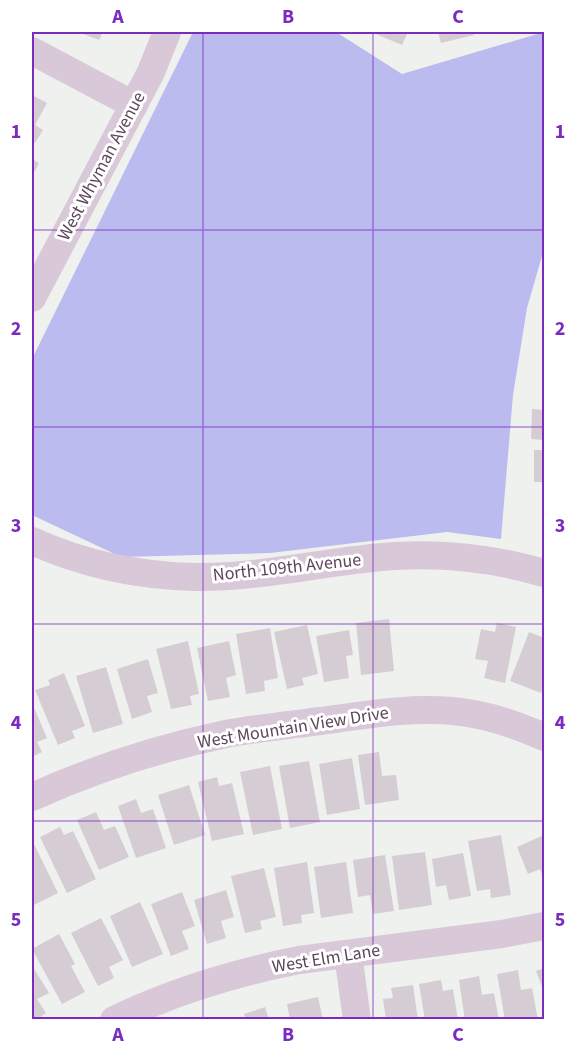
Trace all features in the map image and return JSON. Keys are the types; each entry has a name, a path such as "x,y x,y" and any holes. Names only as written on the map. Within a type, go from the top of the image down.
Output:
{"street":[{"name":"West Whyman Avenue","path":"32,298 151,72 167,32"},
{"path":"32,51 134,105"},
{"name":"North 109th Avenue","path":"32,541 67,555 103,565 155,574 185,576 237,575 416,555 477,559 544,573"},
{"name":"West Mountain View Drive","path":"32,797 88,774 197,741 268,728 385,712 433,710 480,715 535,732"},
{"name":"West Elm Lane","path":"114,1020 172,994 224,977 299,960 502,934 544,926"},
{"path":"348,954 357,1020"}],"shaded area":[{"path":"193,32 336,32 402,74 544,32 544,249 527,308 513,395 501,539 447,532 270,553 121,557 32,515 32,359"}],"building":[{"path":"78,32 103,32 99,40"},
{"path":"371,32 408,32 402,45"},
{"path":"438,32 473,32 474,35 441,43"},
{"path":"32,95 47,103 35,125 43,130 35,143 32,141"},
{"path":"32,159 39,163 32,176"},
{"path":"532,409 544,410 544,440 531,439"},
{"path":"534,450 544,450 544,482 534,482"},
{"path":"389,619 394,671 361,675 356,623"},
{"path":"497,623 516,627 505,683 484,678 488,661 475,659 481,629 495,632"},
{"path":"307,625 318,674 302,678 304,685 287,689 274,632"},
{"path":"270,628 278,678 264,681 265,691 246,694 236,634"},
{"path":"349,630 353,655 346,656 349,678 324,682 316,636"},
{"path":"529,632 544,638 544,683 541,693 510,681"},
{"path":"188,641 199,694 190,696 192,705 171,709 156,649"},
{"path":"229,641 236,675 226,678 230,697 208,701 197,648"},
{"path":"148,659 158,693 147,696 152,712 132,719 117,669"},
{"path":"106,667 123,724 93,733 76,676"},
{"path":"64,673 85,726 72,731 75,738 58,745 35,690 50,685 48,680"},
{"path":"32,703 47,738 37,742 42,752 32,757"},
{"path":"379,752 382,776 396,775 399,800 365,805 358,755"},
{"path":"352,758 360,809 327,815 319,764"},
{"path":"309,761 320,822 290,828 279,766"},
{"path":"270,766 282,829 253,835 240,772"},
{"path":"217,777 219,786 232,783 244,834 212,841 198,782"},
{"path":"189,785 205,835 174,845 158,795"},
{"path":"136,799 141,813 153,809 166,848 136,858 118,806"},
{"path":"96,812 104,830 115,826 129,857 99,870 77,820"},
{"path":"60,827 64,835 73,831 96,879 67,893 40,837"},
{"path":"501,835 511,895 491,898 490,889 477,891 468,841"},
{"path":"544,835 544,880 540,869 528,874 517,847"},
{"path":"32,840 58,893 32,906"},
{"path":"425,852 432,905 399,910 392,856"},
{"path":"463,853 471,896 449,900 446,885 436,887 432,859"},
{"path":"385,855 394,911 373,914 370,895 358,897 353,860"},
{"path":"307,862 314,913 301,915 302,923 283,926 274,868"},
{"path":"346,862 353,913 321,918 314,867"},
{"path":"264,868 276,917 260,921 262,929 245,933 231,876"},
{"path":"226,890 234,917 221,921 226,938 207,944 194,900"},
{"path":"182,892 195,926 182,931 189,949 171,956 151,904"},
{"path":"140,902 163,954 132,967 110,916"},
{"path":"101,918 123,960 109,967 114,978 98,986 71,933"},
{"path":"59,934 75,964 71,966 85,992 62,1004 32,949"},
{"path":"33,967 49,993 37,999 46,1013 36,1020 32,1020"},
{"path":"544,968 544,992 536,971"},
{"path":"518,970 521,990 532,988 538,1020 505,1020 497,974"},
{"path":"479,976 482,995 494,993 499,1020 465,1020 459,980"},
{"path":"441,980 443,991 453,989 458,1020 425,1020 419,984"},
{"path":"413,985 418,1020 386,1020 383,999 393,998 391,988"},
{"path":"318,997 323,1020 290,1020 287,1004"},
{"path":"265,1007 269,1020 246,1020 244,1014"}]}
